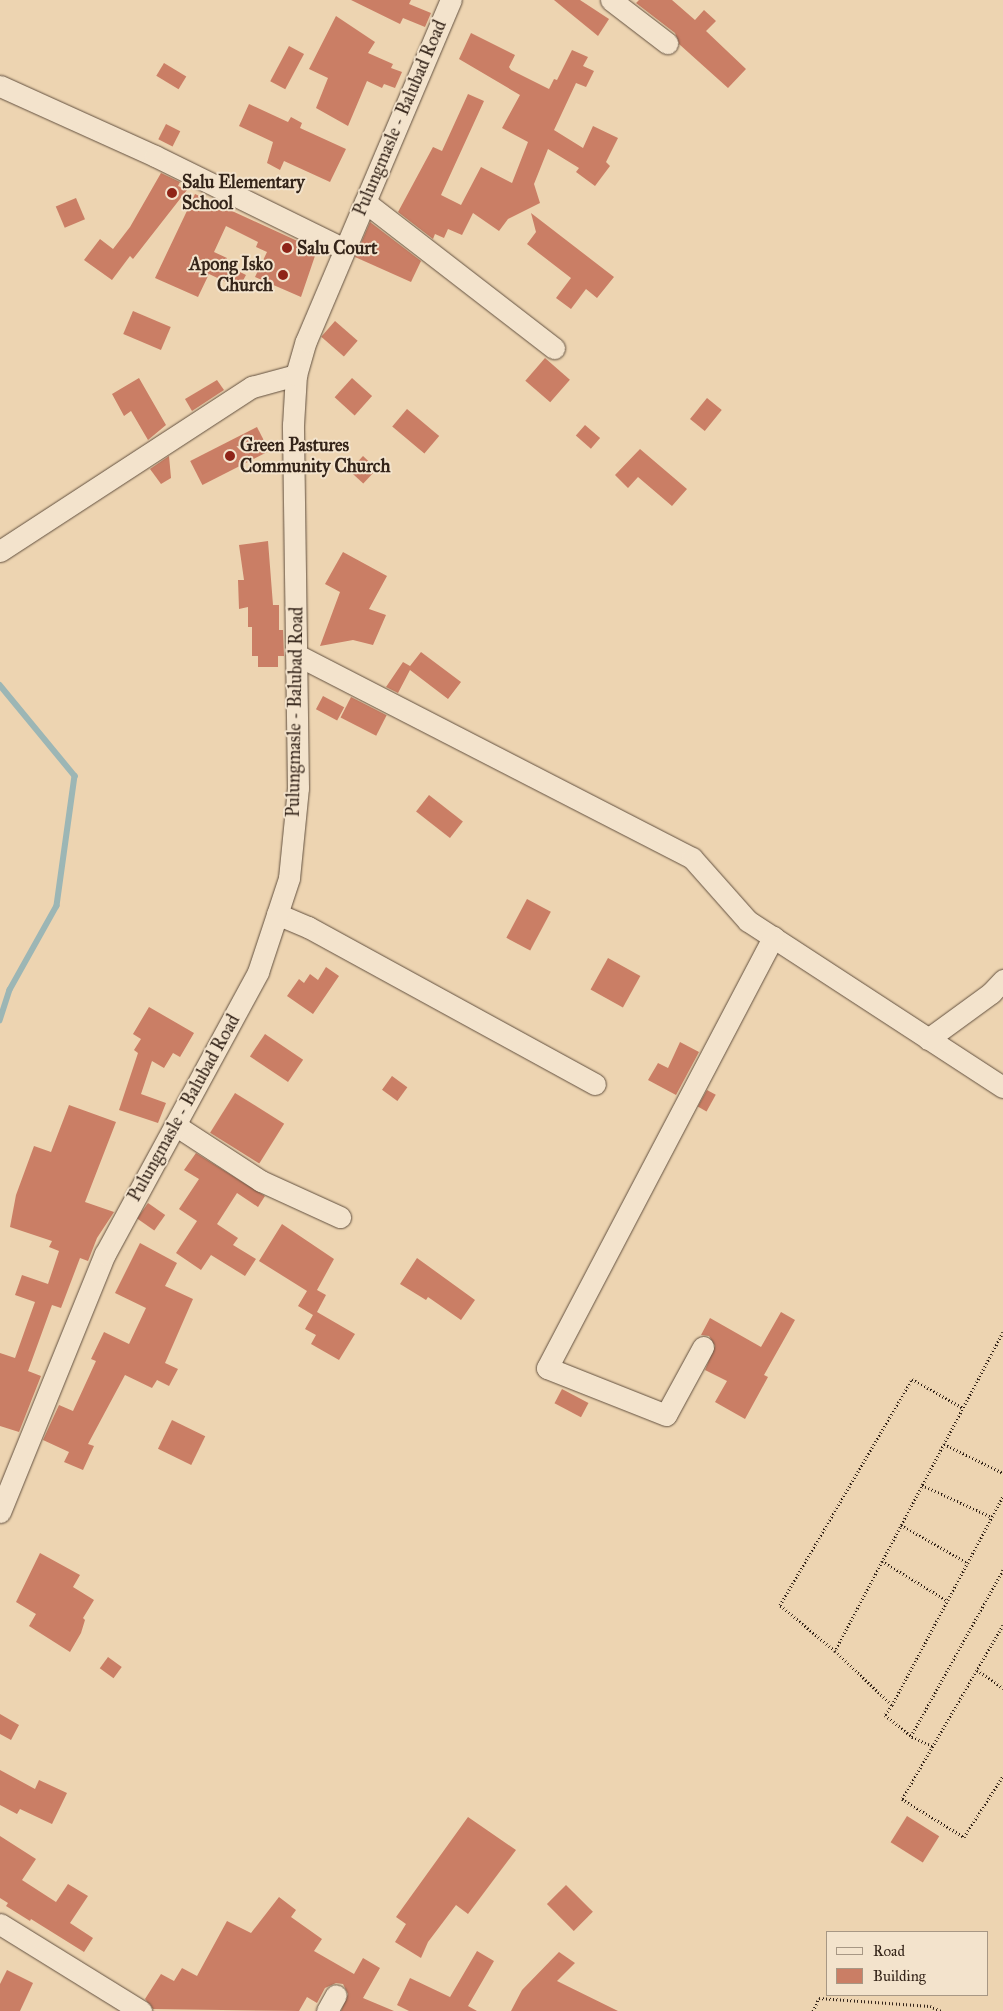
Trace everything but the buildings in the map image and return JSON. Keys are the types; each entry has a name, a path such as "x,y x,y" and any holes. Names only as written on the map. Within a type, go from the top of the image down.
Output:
{"street":[{"name":"Pulungmasle - Balubad Road","path":"0,1512 105,1254 258,972 289,878 298,788 293,425 296,375 306,341 344,249 451,0"},
{"path":"610,0 667,42"},
{"path":"0,86 154,156 344,249"},
{"path":"365,202 554,348"},
{"path":"0,551 252,387 296,375"},
{"path":"297,655 692,858 748,921 1003,1087"},
{"path":"277,914 308,927 594,1084"},
{"path":"703,1347 666,1415 547,1368 773,937"},
{"path":"928,1039 991,993 1003,980"},
{"path":"175,1125 260,1181 340,1217"},
{"path":"0,1924 141,2011"}],"path":[{"path":"835,1651 1003,1332"},
{"path":"892,1705 835,1651 780,1606 912,1379 963,1408"},
{"path":"944,1444 1003,1473"},
{"path":"922,1485 992,1517"},
{"path":"932,1746 911,1736 885,1715 1003,1496"},
{"path":"902,1524 968,1563"},
{"path":"882,1561 948,1601"},
{"path":"911,1736 1003,1570"},
{"path":"1003,1625 902,1799 964,1837 1003,1776"},
{"path":"977,1670 1003,1688"},
{"path":"814,2011 819,1998 930,2006 941,2011"}],"waterway":[{"path":"0,685 75,776 57,906 10,990 0,1020"}],"place":[{"name":"Salu Elementary School","path":"172,193"},
{"name":"Salu Court","path":"287,248"},
{"name":"Apong Isko Church","path":"283,275"},
{"name":"Green Pastures Community Church","path":"230,456"}]}
